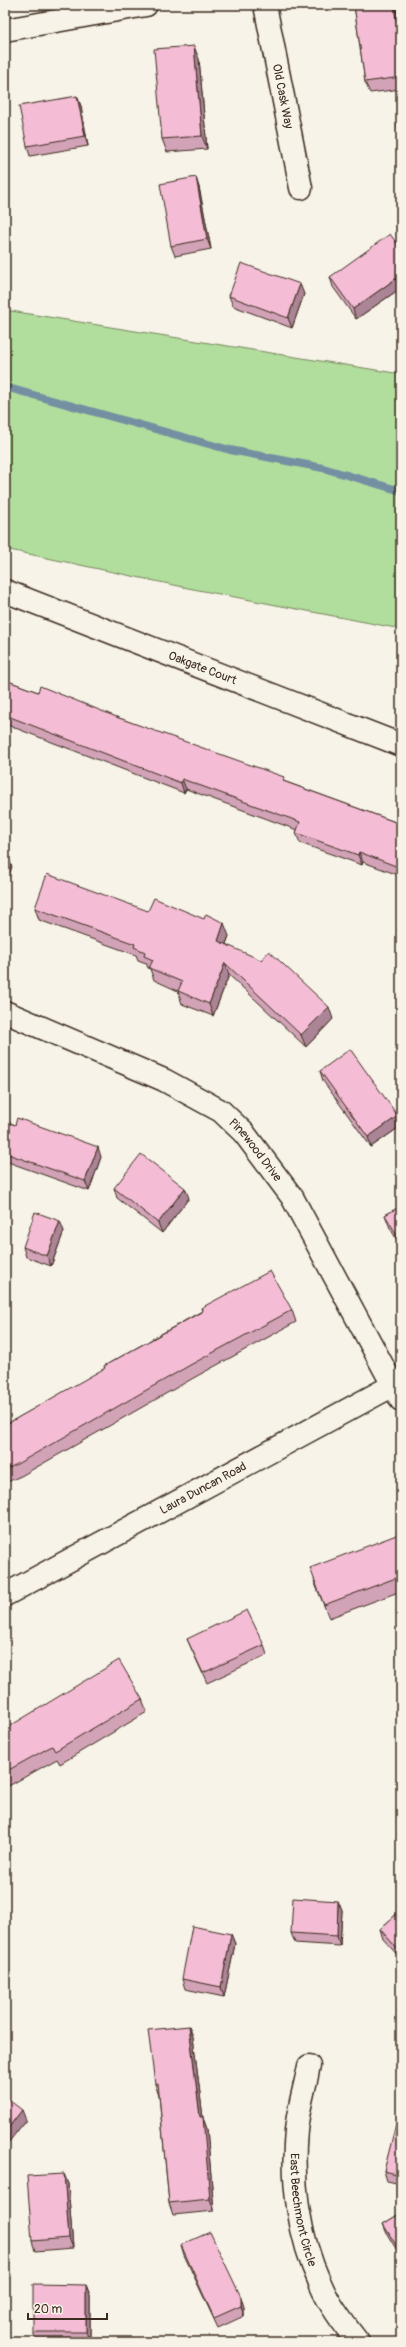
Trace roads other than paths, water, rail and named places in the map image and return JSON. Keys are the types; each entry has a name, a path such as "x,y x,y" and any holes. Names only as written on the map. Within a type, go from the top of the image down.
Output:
{"street":[{"path":"5,30 146,5"},
{"name":"Old Cask Way","path":"265,5 301,188"},
{"name":"Oakgate Court","path":"5,591 401,745"},
{"name":"Pinewood Drive","path":"5,1012 164,1080 221,1111 244,1133 292,1197 398,1389"},
{"name":"Laura Duncan Road","path":"5,1595 398,1389"},
{"name":"East Beechmont Circle","path":"309,2066 296,2131 294,2174 299,2218 320,2284 340,2319 358,2342"}],"waterway":[{"path":"5,387 230,450 323,468 401,491"}]}
